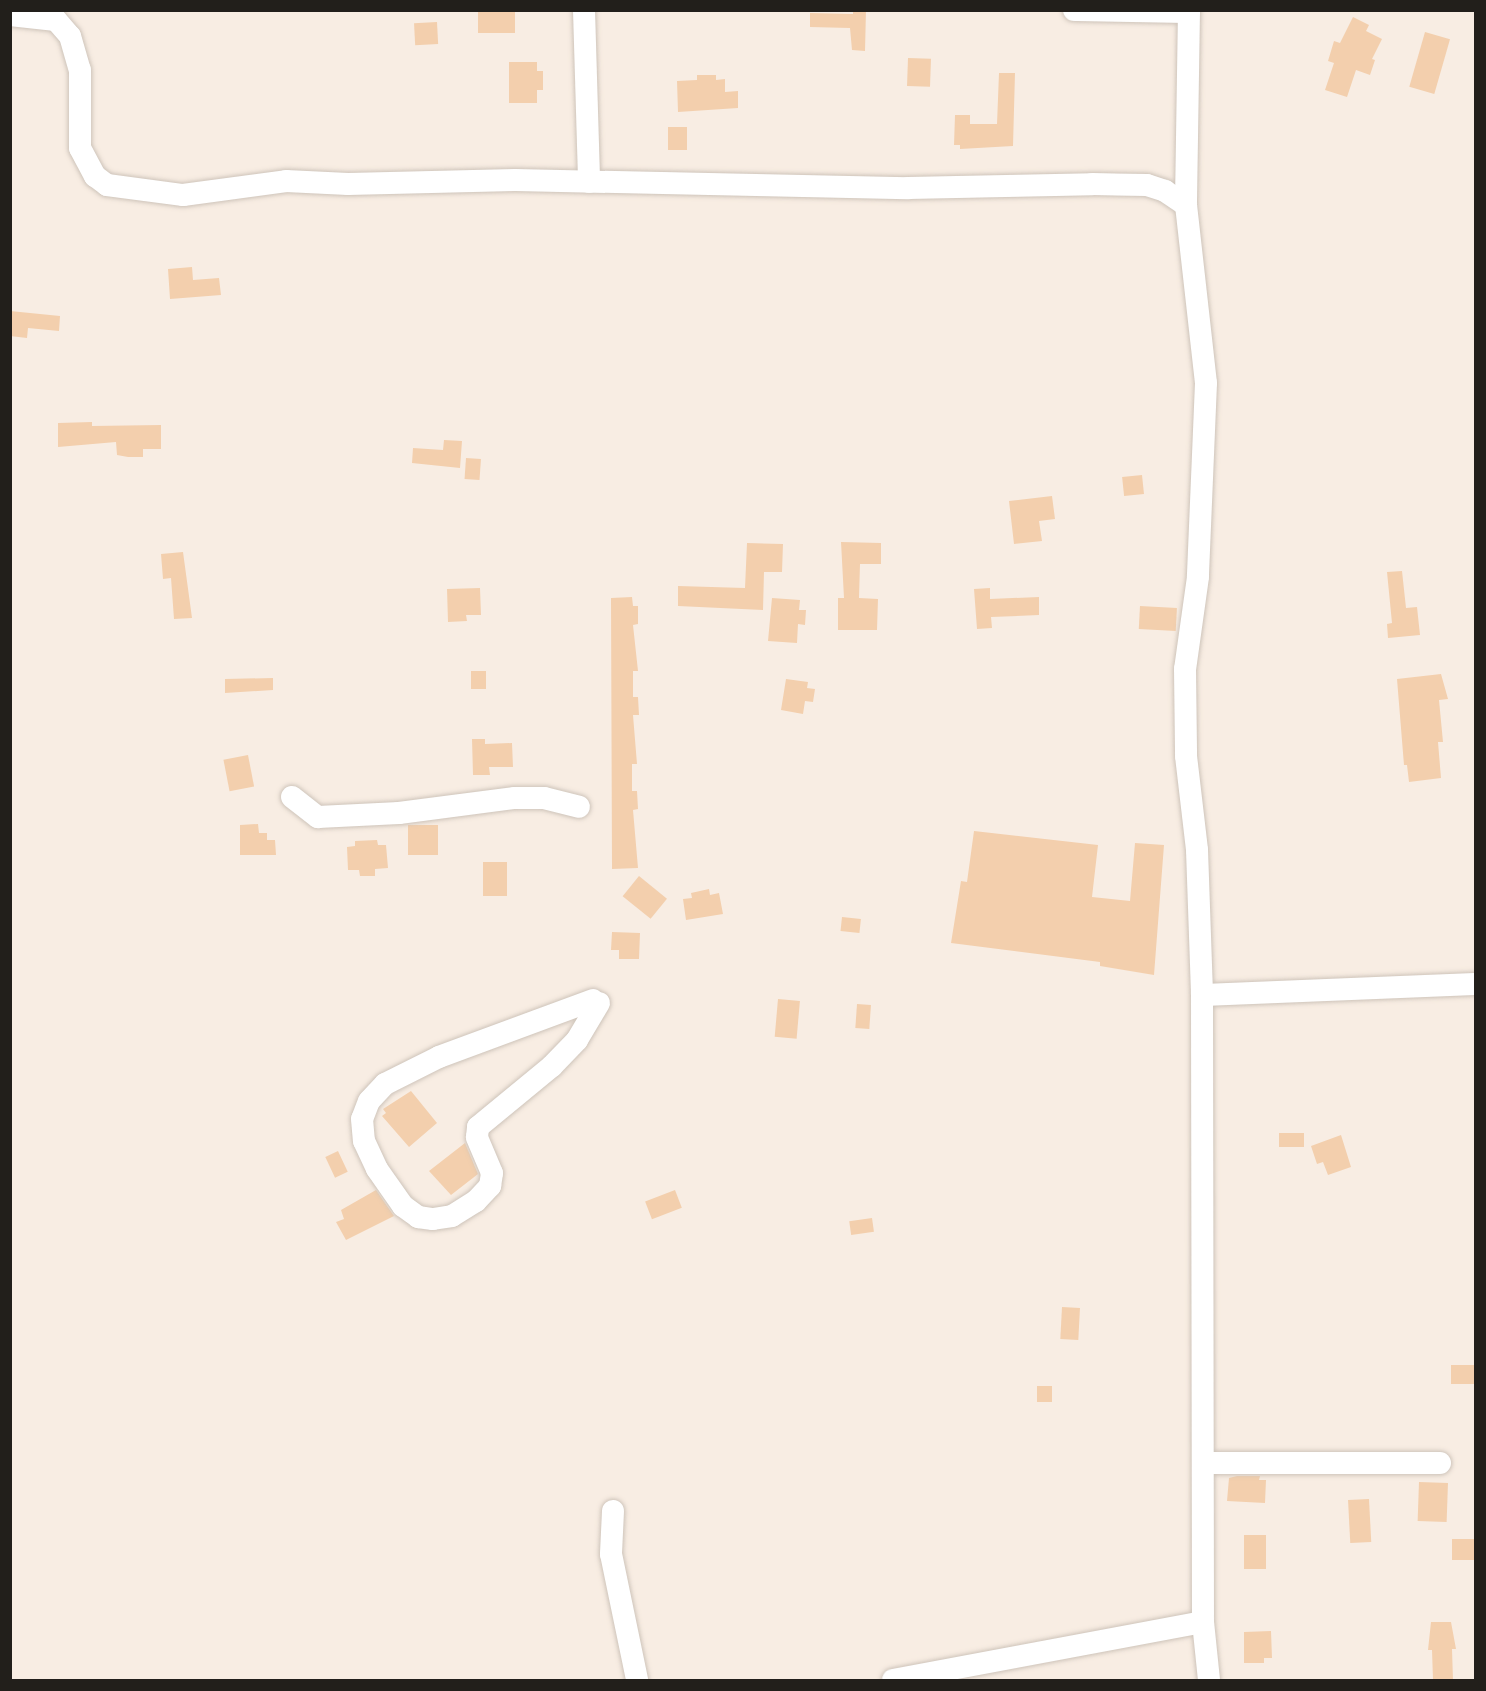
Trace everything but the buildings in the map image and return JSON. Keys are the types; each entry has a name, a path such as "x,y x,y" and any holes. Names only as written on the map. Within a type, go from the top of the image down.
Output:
{"street":[{"path":"584,10 589,182"},
{"path":"1074,10 1189,11 1185,205 1206,383 1198,576 1185,669 1186,756 1197,850 1202,995 1200,1220 1205,1463 1203,1622 1209,1680"},
{"path":"10,15 56,20 70,36 80,70 80,148 95,176 107,185 183,195 278,181 589,182 908,188 1147,185 1165,190 1185,205"},
{"path":"292,797 318,817 399,813 515,798 544,798 579,807"},
{"path":"1202,995 1476,984"},
{"path":"596,1002 577,1040 552,1066 478,1127 477,1137 492,1173 490,1186 476,1201 452,1216 433,1219 418,1217 403,1206 377,1169 364,1141 362,1119 369,1101 385,1084 439,1057 596,1002"},
{"path":"1205,1463 1440,1463"},
{"path":"613,1511 612,1564 637,1680"},
{"path":"893,1680 1203,1622"}]}
